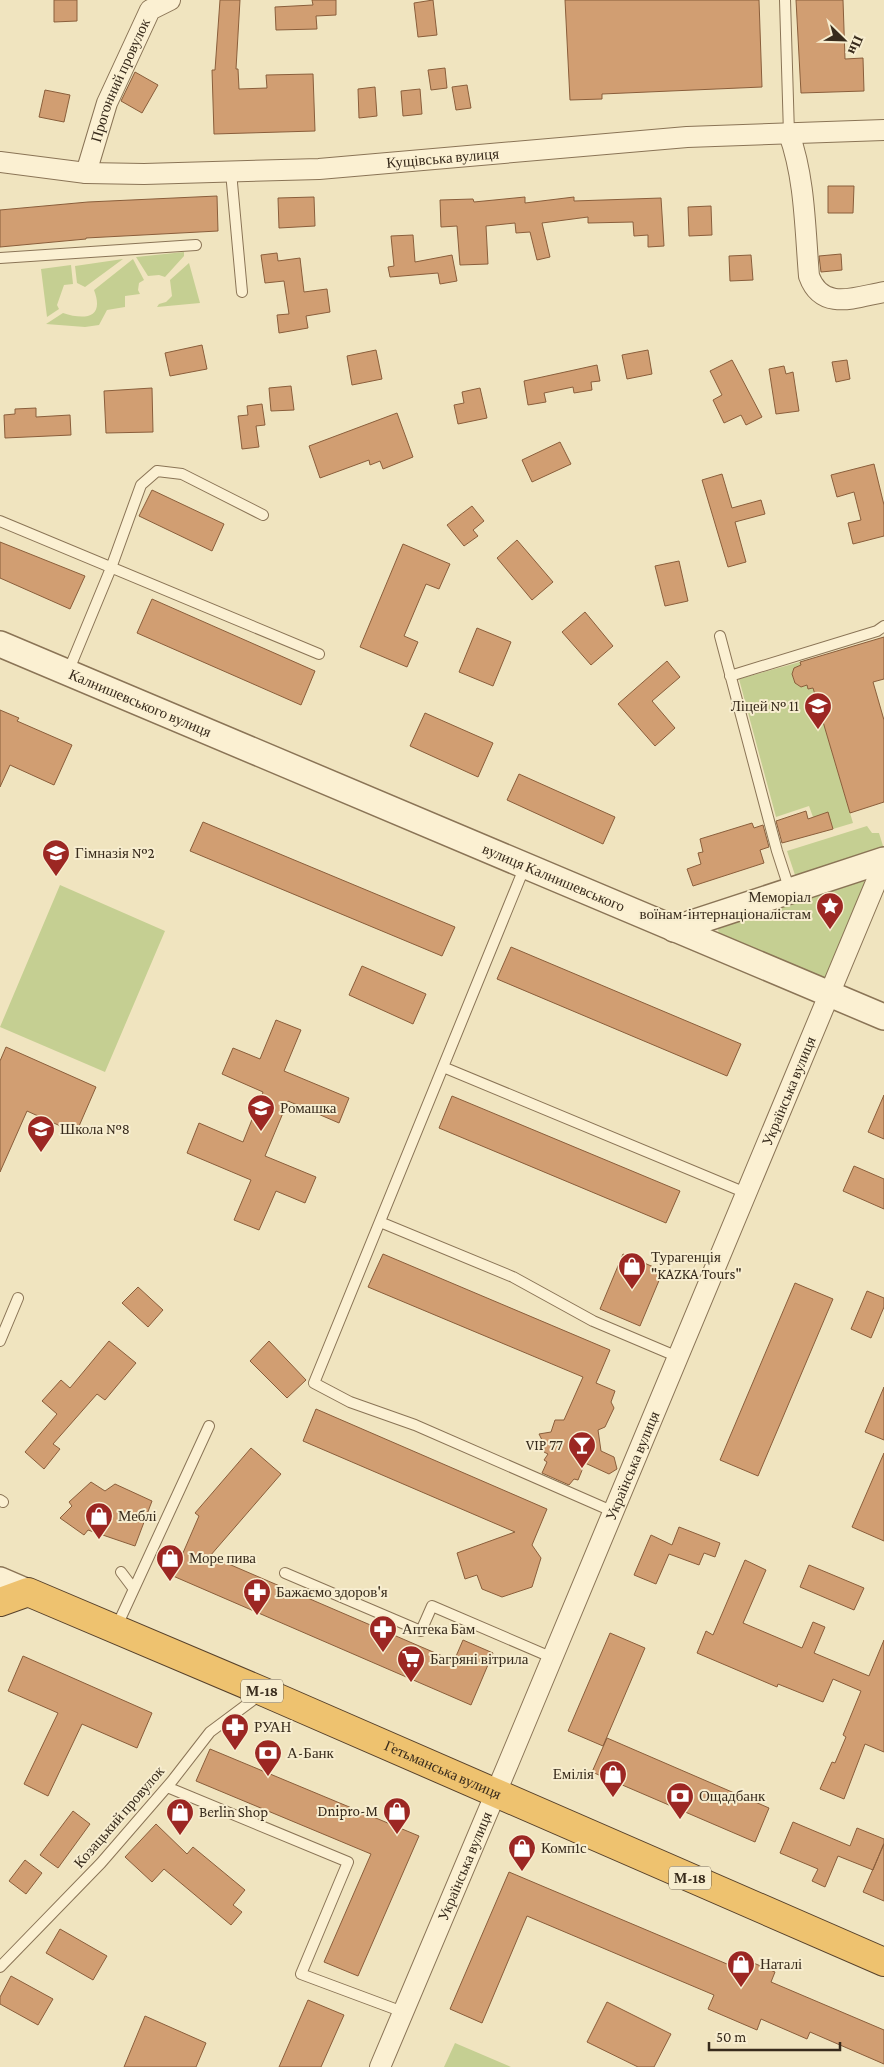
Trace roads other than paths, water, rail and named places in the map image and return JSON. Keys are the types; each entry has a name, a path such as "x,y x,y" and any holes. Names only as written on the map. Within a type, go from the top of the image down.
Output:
{"highway":[{"path":"0,1602 28,1592"},
{"name":"Гетьманська вулиця","path":"28,1592 264,1692 884,1962"}],"street":[{"name":"Прогонний провулок","path":"86,173 107,103 150,10 170,0"},
{"name":"Кущівська вулиця","path":"0,162 86,173 319,170 687,137 884,130"},
{"path":"788,134 794,148 800,179 809,276 812,284 827,297 838,301 884,292"},
{"name":"Калнишевського вулиця","path":"0,644 280,762"},
{"name":"вулиця Калнишевського","path":"280,762 884,1017"},
{"path":"674,929 884,861"},
{"name":"Українська вулиця","path":"380,2067 553,1658 884,861"},
{"name":"Гетьманська вулиця","path":"0,1580 28,1592"}],"lane":[{"path":"785,0 788,134"},
{"path":"231,172 242,292"},
{"path":"0,258 196,246"},
{"path":"68,672 111,568 141,485 157,471 182,474 263,515"},
{"path":"0,520 319,654"},
{"path":"730,676 877,631 884,626"},
{"path":"720,636 777,851 790,891"},
{"path":"525,866 314,1383 350,1402 415,1425 614,1512"},
{"path":"443,1067 746,1194"},
{"path":"380,1222 513,1277 593,1322 678,1357"},
{"path":"0,1341 18,1298"},
{"path":"116,1629 209,1426"},
{"path":"121,1572 134,1588"},
{"path":"285,1573 421,1631 432,1606 553,1658"},
{"name":"Козацький провулок","path":"0,1967 101,1863 167,1787 210,1732 264,1692"},
{"path":"167,1787 348,1862 301,1974 403,2012"}],"place":[{"name":"Ліцей № 11","path":"818,730"},
{"name":"Гімназія №2","path":"56,877"},
{"name":"Меморіал воїнам-інтернаціоналістам","path":"830,930"},
{"name":"Ромашка","path":"261,1132"},
{"name":"Школа №8","path":"41,1153"},
{"name":"Турагенція \"KAZKA Tours\"","path":"632,1290"},
{"name":"VIP 77","path":"582,1469"},
{"name":"Меблі","path":"99,1540"},
{"name":"Море пива","path":"170,1582"},
{"name":"Бажаємо здоров'я","path":"257,1616"},
{"name":"Аптека Бам","path":"383,1653"},
{"name":"Багряні вітрила","path":"411,1683"},
{"name":"РУАН","path":"235,1751"},
{"name":"А-Банк","path":"268,1777"},
{"name":"Емілія","path":"613,1798"},
{"name":"Ощадбанк","path":"680,1820"},
{"name":"Dnipro-M","path":"397,1835"},
{"name":"Berlin Shop","path":"180,1836"},
{"name":"Комп1с","path":"522,1872"},
{"name":"Наталі","path":"741,1988"}]}
